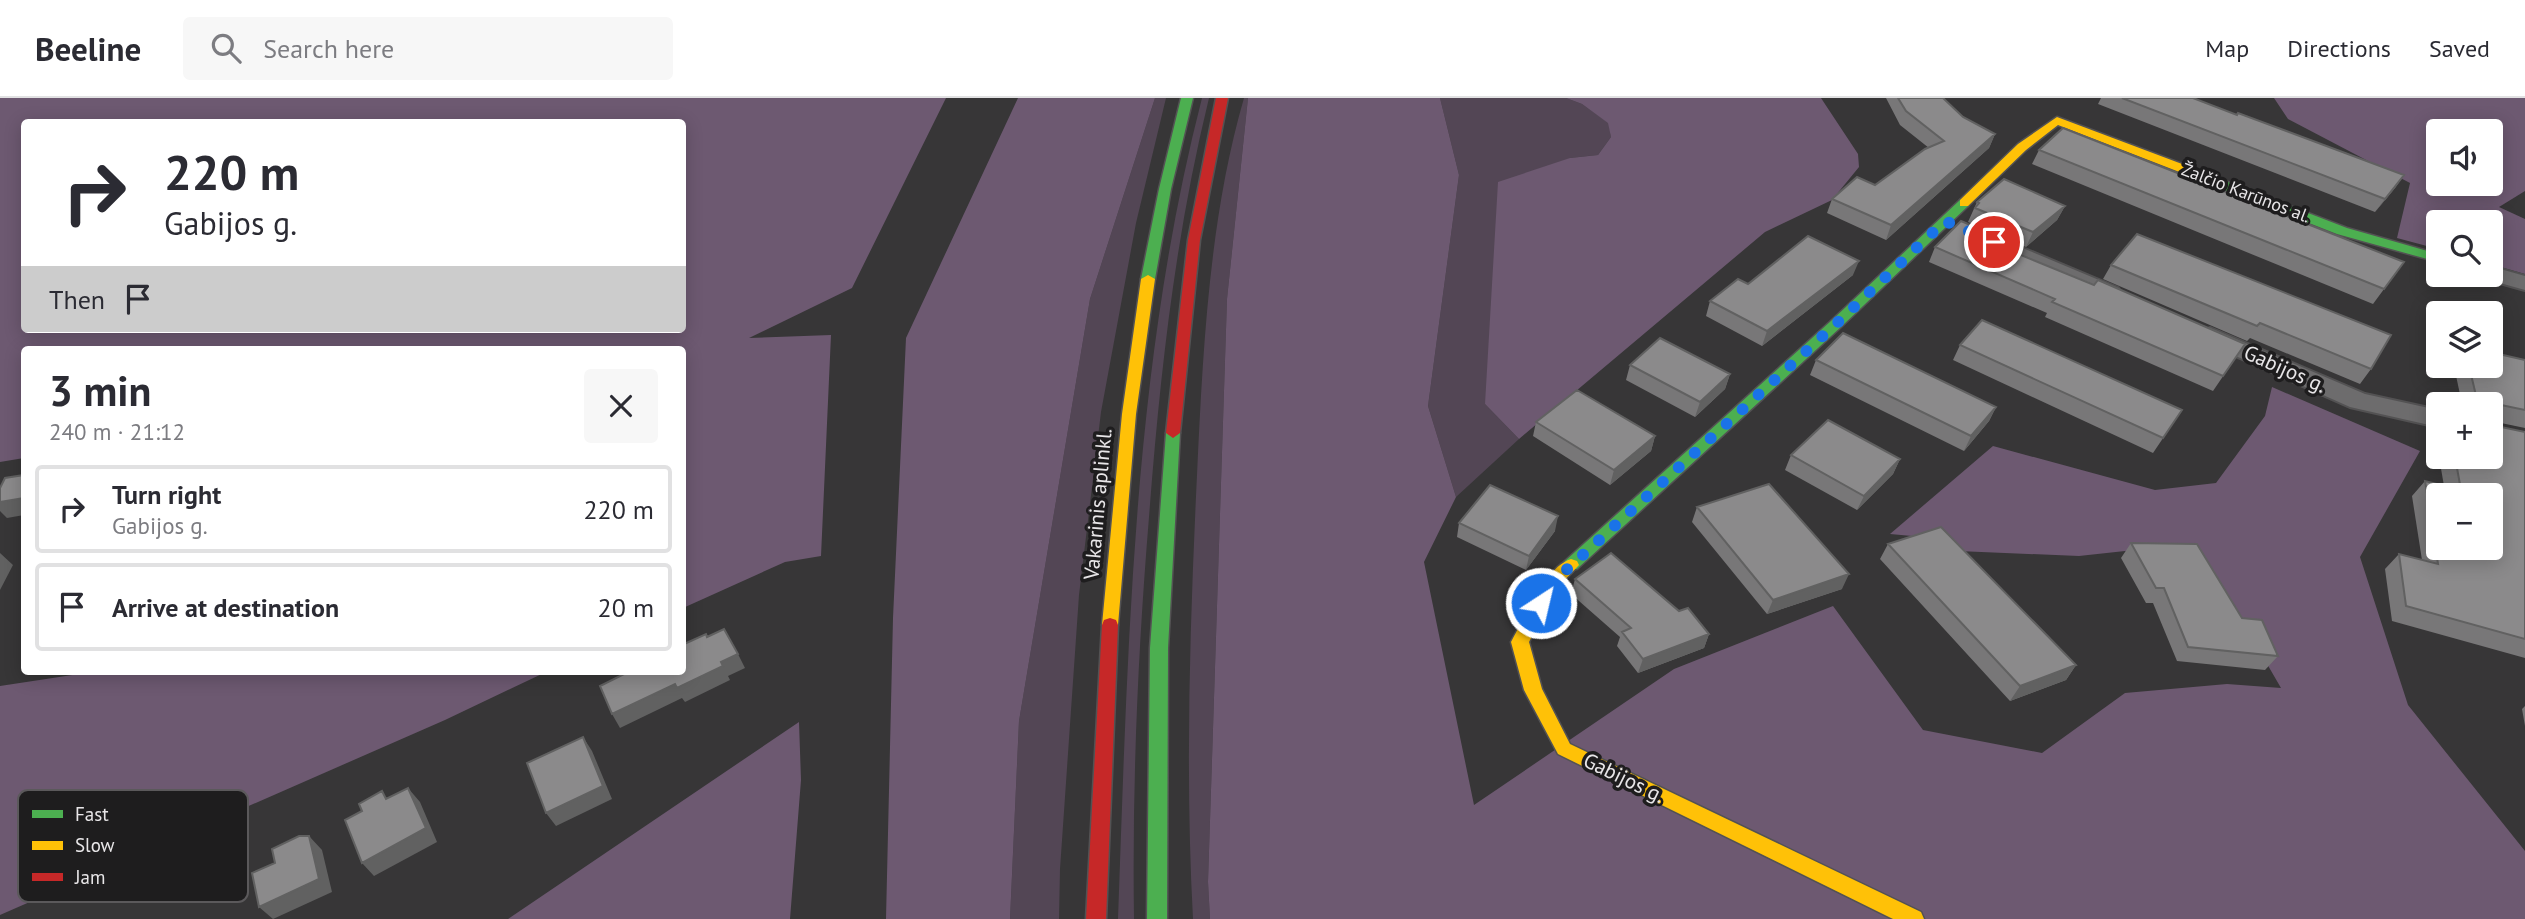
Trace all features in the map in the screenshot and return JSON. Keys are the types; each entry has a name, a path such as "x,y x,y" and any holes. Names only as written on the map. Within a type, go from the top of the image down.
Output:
{"main road":[{"name":"Vakarinis aplinkl.","path":"1096,919 1105,673 1126,429 1152,249 1187,98"},
{"path":"1157,919 1160,648 1174,415 1194,240 1222,98"},
{"name":"Gabijos g.","path":"1914,919 1564,749 1533,690 1520,642 1552,583 1837,323 2022,147 2057,120"},
{"name":"Žalčio Karūnos al.","path":"2057,120 2342,231 2426,255"}],"street":[{"path":"1945,221 2133,302"},
{"path":"2503,277 2525,283"},
{"name":"Gabijos g.","path":"2196,330 2359,401 2426,416"}],"shaded area":[{"path":"0,98 946,98 852,288 749,338 831,335 821,556 785,562 686,607 686,346 21,346 21,458 0,462"},
{"path":"1018,98 1155,98 1090,299 1019,721 1010,919 886,919 893,618 906,338"},
{"path":"1155,98 1166,98 1136,223 1101,412 1079,595 1059,919 1010,919 1019,721 1090,299"},
{"path":"1202,98 1209,98 1187,202 1170,306 1153,464 1137,718 1134,919 1118,919 1131,609 1148,403 1161,301 1179,199"},
{"path":"1244,98 1248,98 1227,299 1208,882 1210,919 1193,919 1189,697 1202,380 1215,238 1232,144"},
{"path":"1248,98 1440,98 1459,175 1428,406 1456,497 1424,562 1474,805 1674,669 1833,606 1923,730 2042,753 2125,693 2227,684 2281,688 2219,581 2171,546 2079,556 1958,551 1934,538 1890,534 1993,446 2155,490 2216,483 2265,416 2272,387 2420,451 2360,557 2408,705 2525,851 2525,919 1210,919 1208,882 1227,299"},
{"path":"1440,98 1566,98 1582,104 1609,123 1611,137 1598,155 1570,158 1485,404 1519,439 1456,497 1428,406 1459,175"},
{"path":"1566,98 1821,98 1858,154 1859,167 1832,200 1765,232 1519,439 1485,404 1498,182 1570,158 1598,155 1611,137 1608,123 1582,104"},
{"path":"2274,98 2525,98 2525,191 2499,207 2525,219 2525,274 2503,268 2503,210 2426,210 2426,246 2397,238 2410,183 2288,119"},
{"path":"72,675 540,675 445,720 248,806 248,790 18,790 18,902 30,902 0,915 0,686"},
{"path":"799,722 801,780 790,919 508,919"}],"building":[{"path":"1898,98 1943,98 1963,117 1995,134 1891,225 1832,199 1857,177 1875,185 1925,149 1944,141 1906,111"},
{"path":"2122,98 2193,98 2404,175 2385,199"},
{"path":"2063,128 2404,262 2384,289 2039,150"},
{"path":"2004,179 2065,206 2033,232 1975,208 1979,203 1977,202"},
{"path":"1961,221 2018,245 2011,251 2094,285 2098,280 2245,344 2223,376 2052,302 2055,299 1935,247"},
{"path":"2137,234 2391,335 2371,369 2260,323 2257,326 2111,265"},
{"path":"1808,236 1859,261 1767,331 1710,301 1738,279 1748,284"},
{"path":"1982,320 2182,410 2163,438 1960,345"},
{"path":"1843,333 1996,407 1971,436 1816,360"},
{"path":"1660,338 1730,374 1700,402 1630,365"},
{"path":"2503,355 2525,360 2525,410 2503,405 2503,392 2475,392 2472,378 2503,378"},
{"path":"1577,390 1655,436 1614,470 1536,422"},
{"path":"1828,420 1900,459 1864,496 1791,455"},
{"path":"2503,427 2525,432 2525,639 2406,606 2399,554 2438,564 2437,560 2503,560 2503,483 2460,483 2457,469 2503,469"},
{"path":"21,475 21,498 0,502 0,488 5,478"},
{"path":"1769,484 1849,574 1773,600 1697,507"},
{"path":"1490,485 1558,516 1529,556 1459,523"},
{"path":"1941,527 2076,665 2020,686 1888,544"},
{"path":"2131,543 2197,544 2242,618 2262,620 2278,656 2188,647 2164,588 2156,588"},
{"path":"1611,553 1679,611 1688,608 1709,634 1643,659 1622,632 1631,628 1575,579"},
{"path":"724,629 738,654 721,662 723,666 677,688 675,684 612,714 600,686 622,675 686,675 686,643 706,634 707,637"},
{"path":"583,737 603,786 546,813 527,763"},
{"path":"408,788 426,828 362,863 345,820 362,811 359,804 382,791 386,799"},
{"path":"299,836 309,836 319,879 259,907 252,873 275,863 272,849"}],"traffic: fast":[{"path":"1148,279 1165,189 1187,98"},
{"path":"2186,170 2342,231 2426,255"},
{"path":"1571,565 1837,323 1964,203"},
{"path":"1157,919 1159,648 1173,433"}],"traffic: slow":[{"path":"1964,203 2022,147 2057,120 2186,170"},
{"path":"1110,625 1129,414 1148,279"},
{"path":"1571,565 1552,583 1520,642 1533,690 1564,749 1914,919"}],"traffic: jam":[{"path":"1173,433 1194,240 1222,98"},
{"path":"1096,919 1110,625"}],"route":[{"path":"1541,603 1552,583 1945,221 1994,242"}]}
